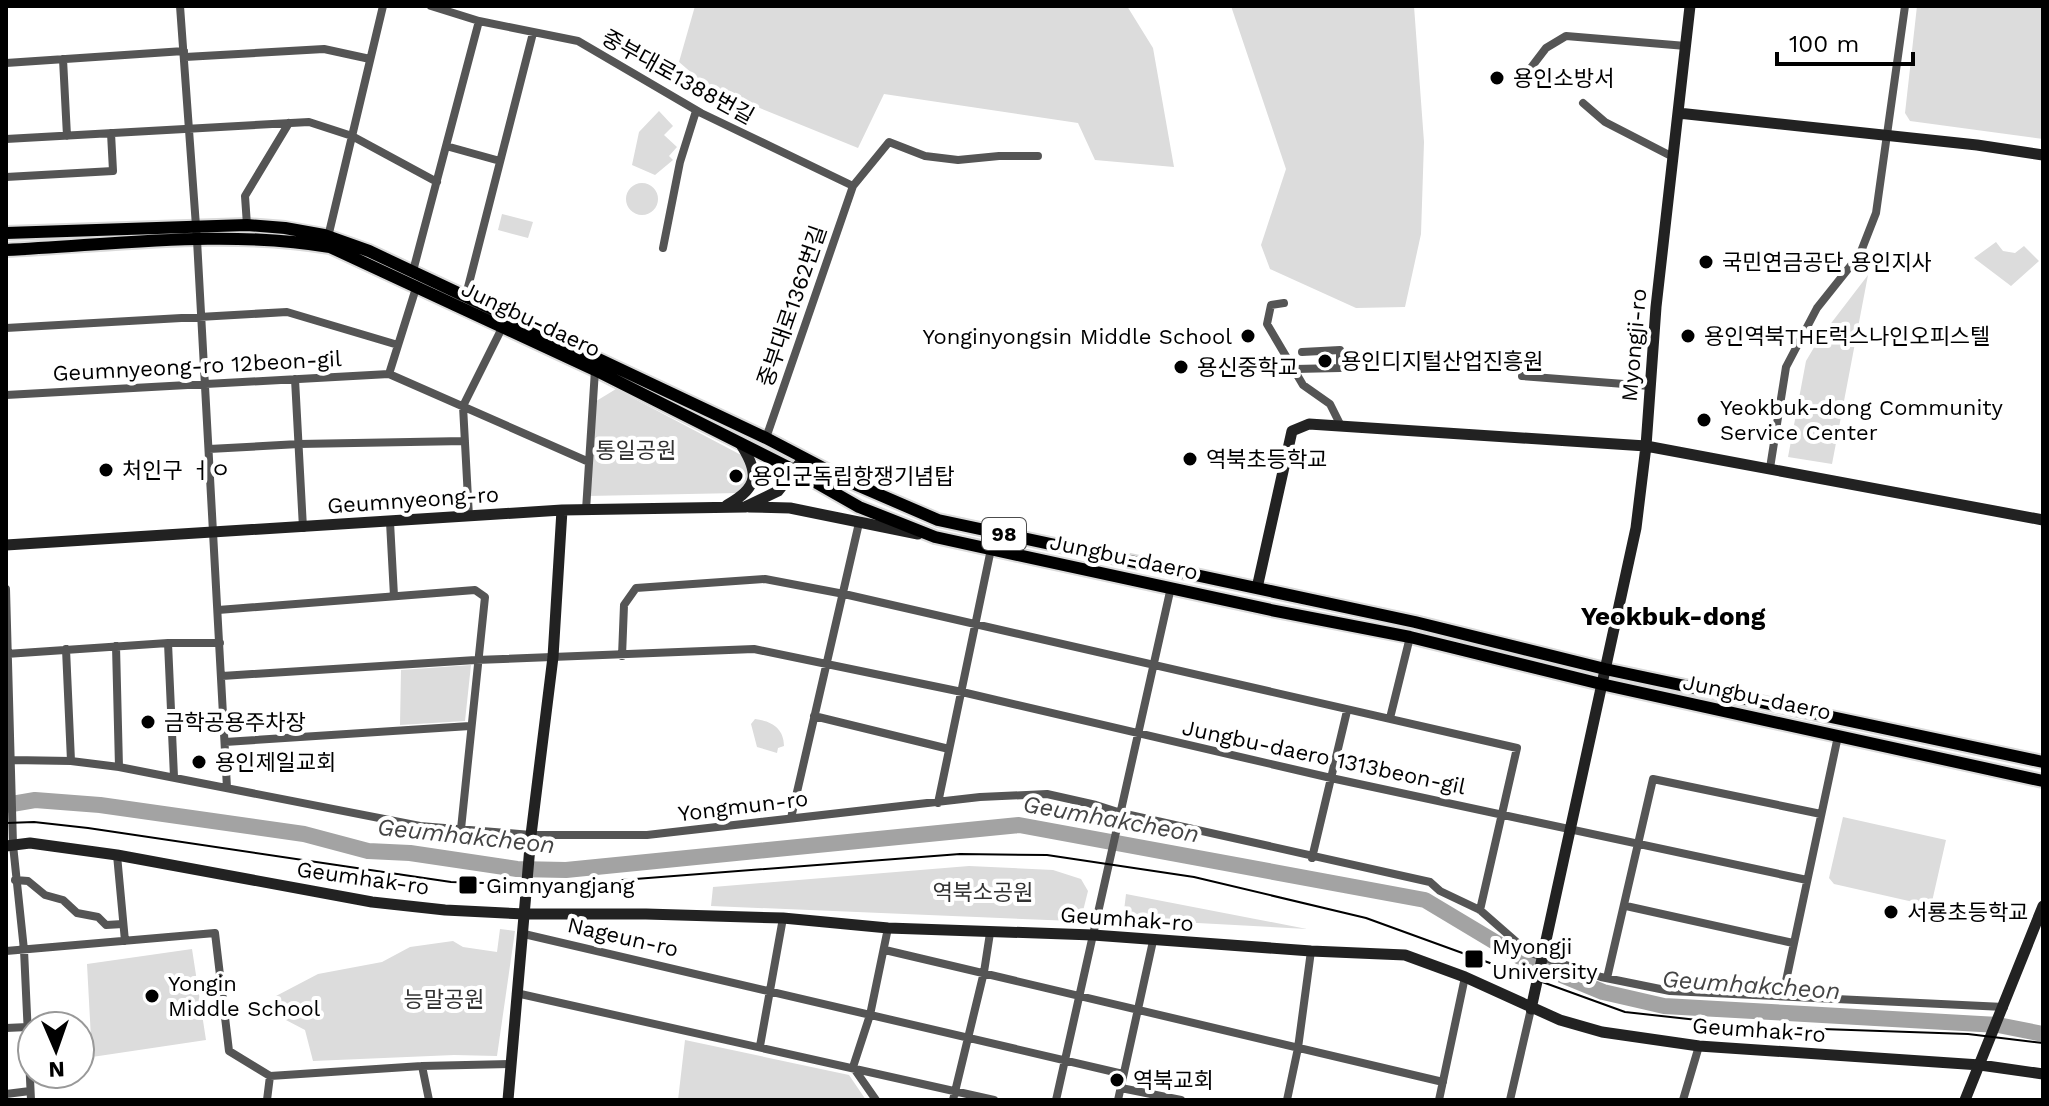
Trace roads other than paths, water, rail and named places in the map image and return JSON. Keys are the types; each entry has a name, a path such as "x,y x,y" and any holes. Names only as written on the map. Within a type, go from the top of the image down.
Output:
{"main road":[{"name":"Myongji-ro","path":"1532,1003 1629,566 1646,446 1690,6"},
{"path":"1678,113 2043,155"},
{"name":"Jungbu-daero","path":"6,233 247,225 285,228 328,237 466,295 766,438 850,482 938,520 1415,622 1605,669 2043,762"},
{"name":"Jungbu-daero","path":"6,250 197,240 296,241 330,247 595,370 796,471 859,507 935,537 1410,637 1601,684 2042,782"},
{"path":"1257,588 1292,431 1309,424 1646,446 2043,520"},
{"path":"723,507 745,495 754,480 752,462 740,442"},
{"name":"Geumnyeong-ro","path":"6,545 562,510 745,507 778,491 804,458"},
{"path":"745,507 790,508 935,537"},
{"path":"508,1100 531,838 553,657 562,510"},
{"name":"Geumhak-ro","path":"11,843 117,855 372,902 525,914 783,918 888,928 1093,935 1405,955 1602,1032 1699,1046 1980,1065 2043,1074"},
{"path":"1965,1100 2043,906"}],"street":[{"path":"180,6 197,240 227,788"},
{"path":"328,237 383,6"},
{"name":"중부대로1388번길","path":"431,6 479,21 578,41 696,111 853,186"},
{"path":"1770,468 1786,367 1817,308 1860,254 1876,213 1905,6"},
{"path":"413,271 479,21"},
{"path":"466,295 533,33"},
{"path":"1520,82 1546,48 1566,36 1686,46"},
{"path":"6,63 324,49 370,59"},
{"path":"63,59 67,136"},
{"path":"1583,103 1605,122 1673,157"},
{"path":"663,248 680,162 696,111"},
{"path":"6,139 309,122 352,136 437,182"},
{"path":"247,225 245,196 289,123"},
{"path":"6,177 113,171 111,133"},
{"path":"853,186 889,142 925,156 958,160 1038,156"},
{"path":"446,146 500,161"},
{"name":"중부대로1362번길","path":"766,438 853,186"},
{"path":"389,374 416,288"},
{"path":"1284,303 1271,305 1267,324 1303,385 1330,404 1341,426"},
{"path":"6,328 287,312 398,345"},
{"path":"469,517 463,406 502,328"},
{"path":"1295,369 1340,368 1345,350 1302,352"},
{"path":"586,510 595,370"},
{"name":"Geumnyeong-ro 12beon-gil","path":"6,395 389,374 589,462"},
{"path":"1522,376 1650,386"},
{"path":"295,379 303,528"},
{"path":"209,449 465,441"},
{"path":"390,522 394,596"},
{"path":"791,818 859,523"},
{"path":"938,803 991,549"},
{"path":"622,656 624,605 636,588 765,579 844,594 1517,748 1480,910"},
{"path":"1056,1100 1171,587"},
{"path":"6,589 11,843 24,950 27,1010"},
{"path":"218,610 475,590 485,597 476,660 461,829"},
{"path":"1390,718 1410,637"},
{"path":"8,653 168,643 220,643"},
{"path":"168,643 174,777"},
{"path":"116,646 119,767"},
{"path":"66,649 71,761"},
{"name":"Jungbu-daero 1313beon-gil","path":"222,676 476,660 754,649 962,692 1137,735 1807,880"},
{"path":"1312,858 1347,711"},
{"path":"814,716 949,749"},
{"path":"225,742 470,726"},
{"path":"1783,995 1838,736"},
{"name":"Yongmun-ro","path":"9,761 71,761 119,767 420,826 531,838 647,835 1047,794 1312,858 1430,882 1440,891 1480,910 1528,952 1607,978 1670,991 1783,995 2003,1010"},
{"path":"1607,978 1653,779 1821,814"},
{"path":"117,855 125,941"},
{"path":"15,880 28,881 45,895 63,900 77,913 92,914 106,925 123,924"},
{"path":"1626,906 1793,943"},
{"path":"760,1046 783,918"},
{"path":"853,1067 870,1015 888,928"},
{"path":"6,951 215,933 229,1051 270,1076 422,1066 511,1064"},
{"path":"954,1096 984,972 990,933"},
{"name":"Nageun-ro","path":"524,934 1123,1074"},
{"path":"1118,1100 1153,941"},
{"path":"885,950 1443,1082"},
{"path":"1287,1100 1298,1048 1311,951"},
{"path":"1439,1100 1465,977"},
{"path":"516,993 853,1067 954,1096 994,1100"},
{"path":"1510,1100 1532,1003"},
{"path":"1683,1100 1699,1046"},
{"path":"422,1066 429,1100"},
{"path":"853,1067 876,1100"},
{"path":"267,1100 270,1076"},
{"path":"1121,1088 1181,1100"},
{"path":"6,1094 31,1096"}],"waterway":[{"name":"Geumhakcheon","path":"6,805 35,800 100,805 304,834 368,851 410,853 517,869 566,870 1019,825 1425,900 1525,960 1603,992 1664,1006 1998,1025 2043,1034"}],"tram line":[{"path":"6,823 34,822 88,828 451,882 558,885 960,854 1047,855 1194,877 1366,918 1625,1012 1761,1027 1968,1034 2043,1043"}],"place":[{"name":"용인소방서","path":"1497,78"},
{"name":"국민연금공단 용인지사","path":"1706,262"},
{"name":"Yonginyongsin Middle School","path":"1248,336"},
{"name":"용인역북THE럭스나인오피스텔","path":"1688,336"},
{"name":"용인디지털산업진흥원","path":"1325,361"},
{"name":"용신중학교","path":"1181,367"},
{"name":"Yeokbuk-dong Community Service Center","path":"1704,420"},
{"name":"역북초등학교","path":"1190,459"},
{"name":"처인구 ㅓㅇ","path":"106,470"},
{"name":"용인군독립항쟁기념탑","path":"736,476"},
{"name":"금학공용주차장","path":"148,722"},
{"name":"용인제일교회","path":"199,762"},
{"name":"Gimnyangjang","path":"468,885"},
{"name":"서룡초등학교","path":"1891,912"},
{"name":"Myongji University","path":"1474,959"},
{"name":"Yongin Middle School","path":"152,996"},
{"name":"역북교회","path":"1117,1080"}],"district":[{"name":"Yeokbuk-dong","path":"1673,616"}],"park label":[{"name":"통일공원","path":"636,450"},
{"name":"역북소공원","path":"983,892"},
{"name":"능말공원","path":"444,999"}]}
